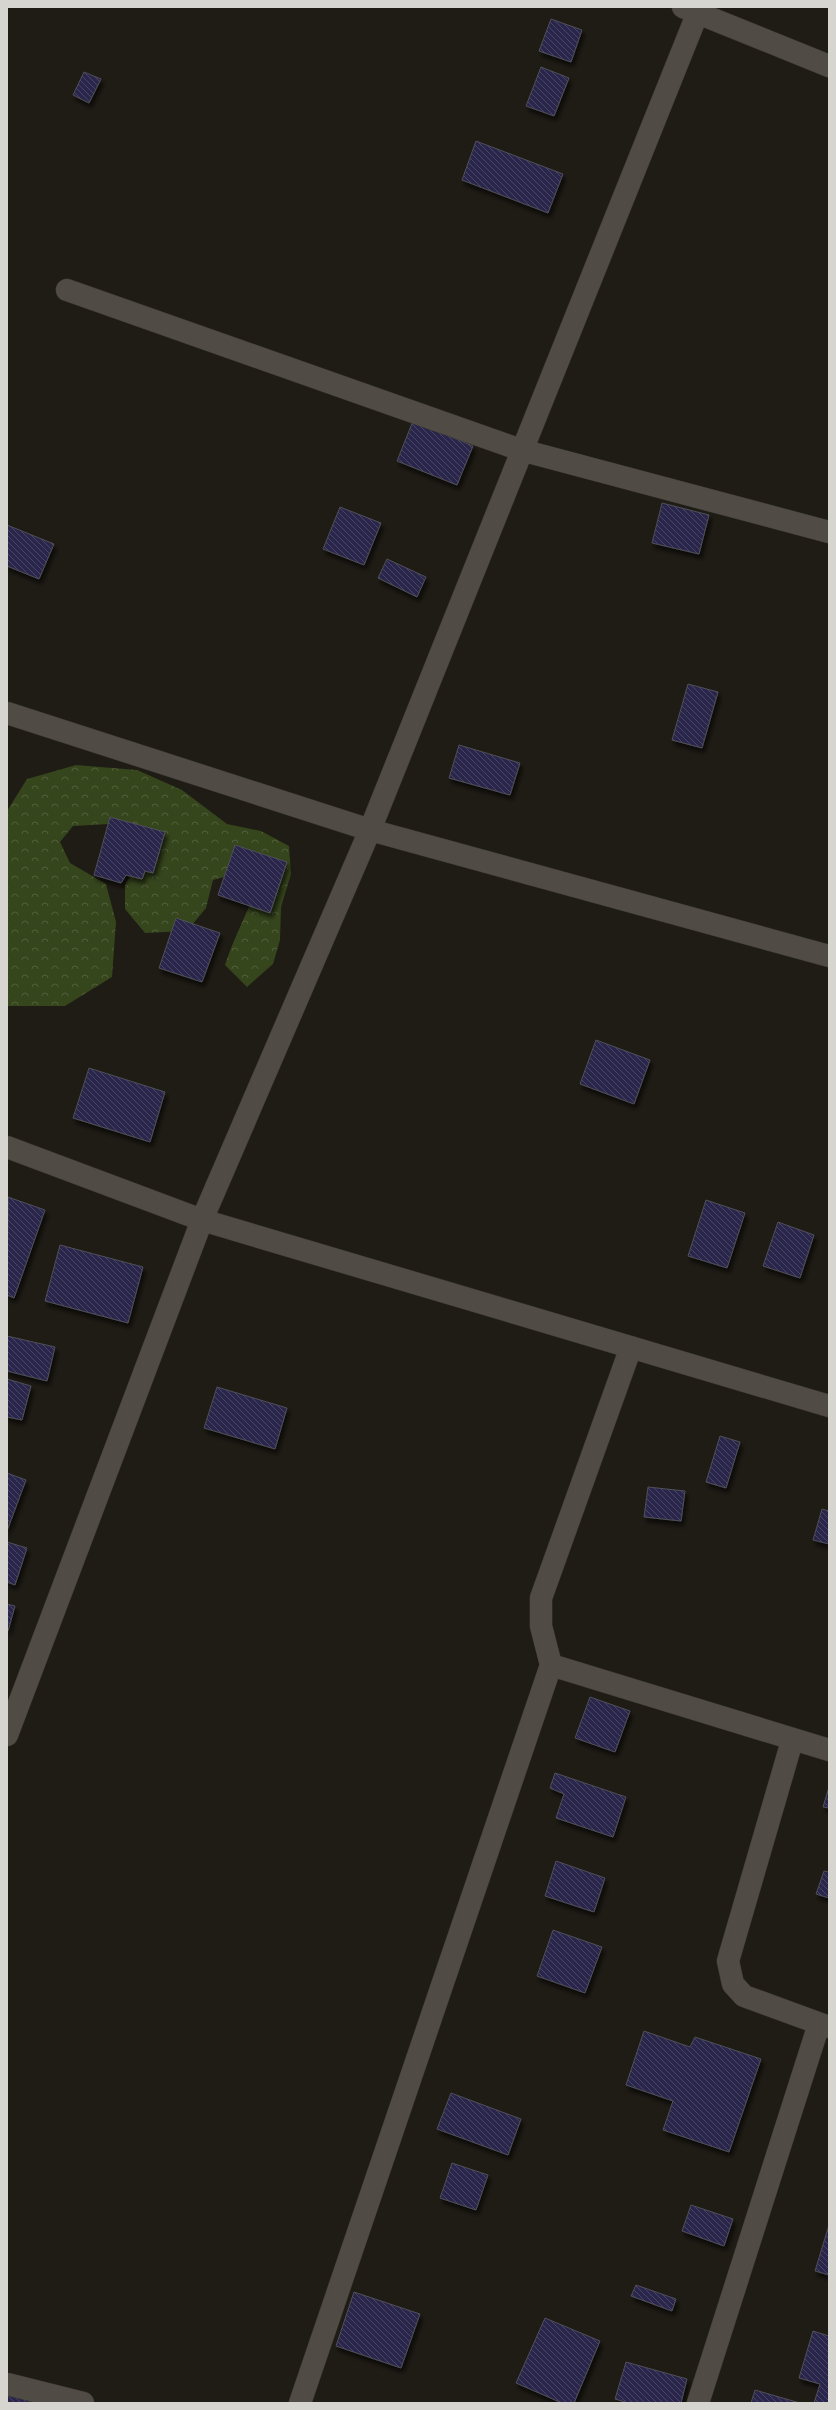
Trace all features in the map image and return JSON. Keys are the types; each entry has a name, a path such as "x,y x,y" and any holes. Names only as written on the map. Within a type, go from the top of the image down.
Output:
{"street":[{"path":"7,1735 13,1698 202,1220 370,830 522,450 694,9 829,66"},
{"path":"67,290 522,450 829,532"},
{"path":"7,713 370,830 829,956"},
{"path":"7,1147 202,1220 829,1406"},
{"path":"300,2403 551,1665 542,1626 542,1598 631,1347"},
{"path":"551,1665 792,1741 829,1750"},
{"path":"698,2403 824,2026 744,1996 733,1984 728,1961 792,1741"},
{"path":"7,2384 83,2403"}],"green space":[{"path":"76,765 137,770 182,790 227,824 261,831 289,846 291,874 281,907 280,940 273,964 247,987 225,965 258,884 242,872 213,880 206,908 187,931 145,933 125,909 125,885 140,859 109,824 73,826 60,842 70,863 106,884 116,922 112,977 65,1006 7,1006 7,811 27,779"}],"building":[{"path":"551,19 582,30 571,62 539,51"},
{"path":"541,67 569,78 554,116 526,106"},
{"path":"84,72 101,79 89,103 73,95"},
{"path":"476,141 563,174 548,213 462,180"},
{"path":"413,421 473,446 457,485 397,461"},
{"path":"662,503 709,515 699,554 652,543"},
{"path":"340,507 381,523 364,565 323,549"},
{"path":"7,525 54,544 39,579 7,566"},
{"path":"387,559 426,577 417,597 378,578"},
{"path":"688,684 718,692 702,748 672,740"},
{"path":"459,745 520,763 510,795 449,778"},
{"path":"110,817 165,832 153,873 145,871 142,879 126,875 121,883 94,875"},
{"path":"235,845 287,862 270,913 218,895"},
{"path":"176,918 220,933 202,982 159,968"},
{"path":"596,1040 650,1060 634,1104 580,1084"},
{"path":"89,1068 165,1092 150,1142 73,1118"},
{"path":"8,1197 45,1210 14,1298 7,1295"},
{"path":"706,1200 745,1213 727,1268 688,1256"},
{"path":"778,1222 814,1235 800,1278 763,1266"},
{"path":"60,1245 143,1267 128,1323 45,1301"},
{"path":"7,1336 55,1347 47,1381 7,1371"},
{"path":"7,1379 31,1386 22,1420 7,1417"},
{"path":"217,1387 287,1408 275,1449 204,1428"},
{"path":"720,1436 740,1442 726,1488 706,1482"},
{"path":"7,1473 26,1480 7,1531"},
{"path":"648,1487 685,1491 681,1521 644,1517"},
{"path":"822,1509 829,1511 829,1544 813,1540"},
{"path":"7,1542 27,1548 15,1585 7,1582"},
{"path":"7,1604 15,1606 8,1631 7,1631"},
{"path":"590,1697 630,1711 615,1752 575,1738"},
{"path":"555,1773 626,1797 613,1837 556,1818 564,1794 550,1788"},
{"path":"829,1787 829,1808 823,1807"},
{"path":"556,1861 605,1878 594,1912 545,1896"},
{"path":"824,1871 829,1872 829,1898 816,1894"},
{"path":"553,1930 602,1947 585,1993 537,1976"},
{"path":"644,2031 690,2047 695,2037 761,2059 729,2152 663,2130 673,2101 626,2085"},
{"path":"451,2093 521,2119 508,2155 437,2129"},
{"path":"452,2163 488,2175 476,2210 440,2198"},
{"path":"691,2205 733,2219 724,2246 682,2231"},
{"path":"829,2225 829,2275 815,2271"},
{"path":"636,2285 676,2299 672,2311 631,2296"},
{"path":"354,2292 420,2314 401,2368 336,2346"},
{"path":"545,2318 600,2341 574,2403 562,2403 516,2383"},
{"path":"813,2331 829,2336 829,2403 814,2403 820,2384 799,2378"},
{"path":"626,2362 687,2379 681,2403 628,2403 615,2399"},
{"path":"755,2390 800,2403 751,2403"},
{"path":"7,2395 30,2400 29,2403 7,2403"}]}
